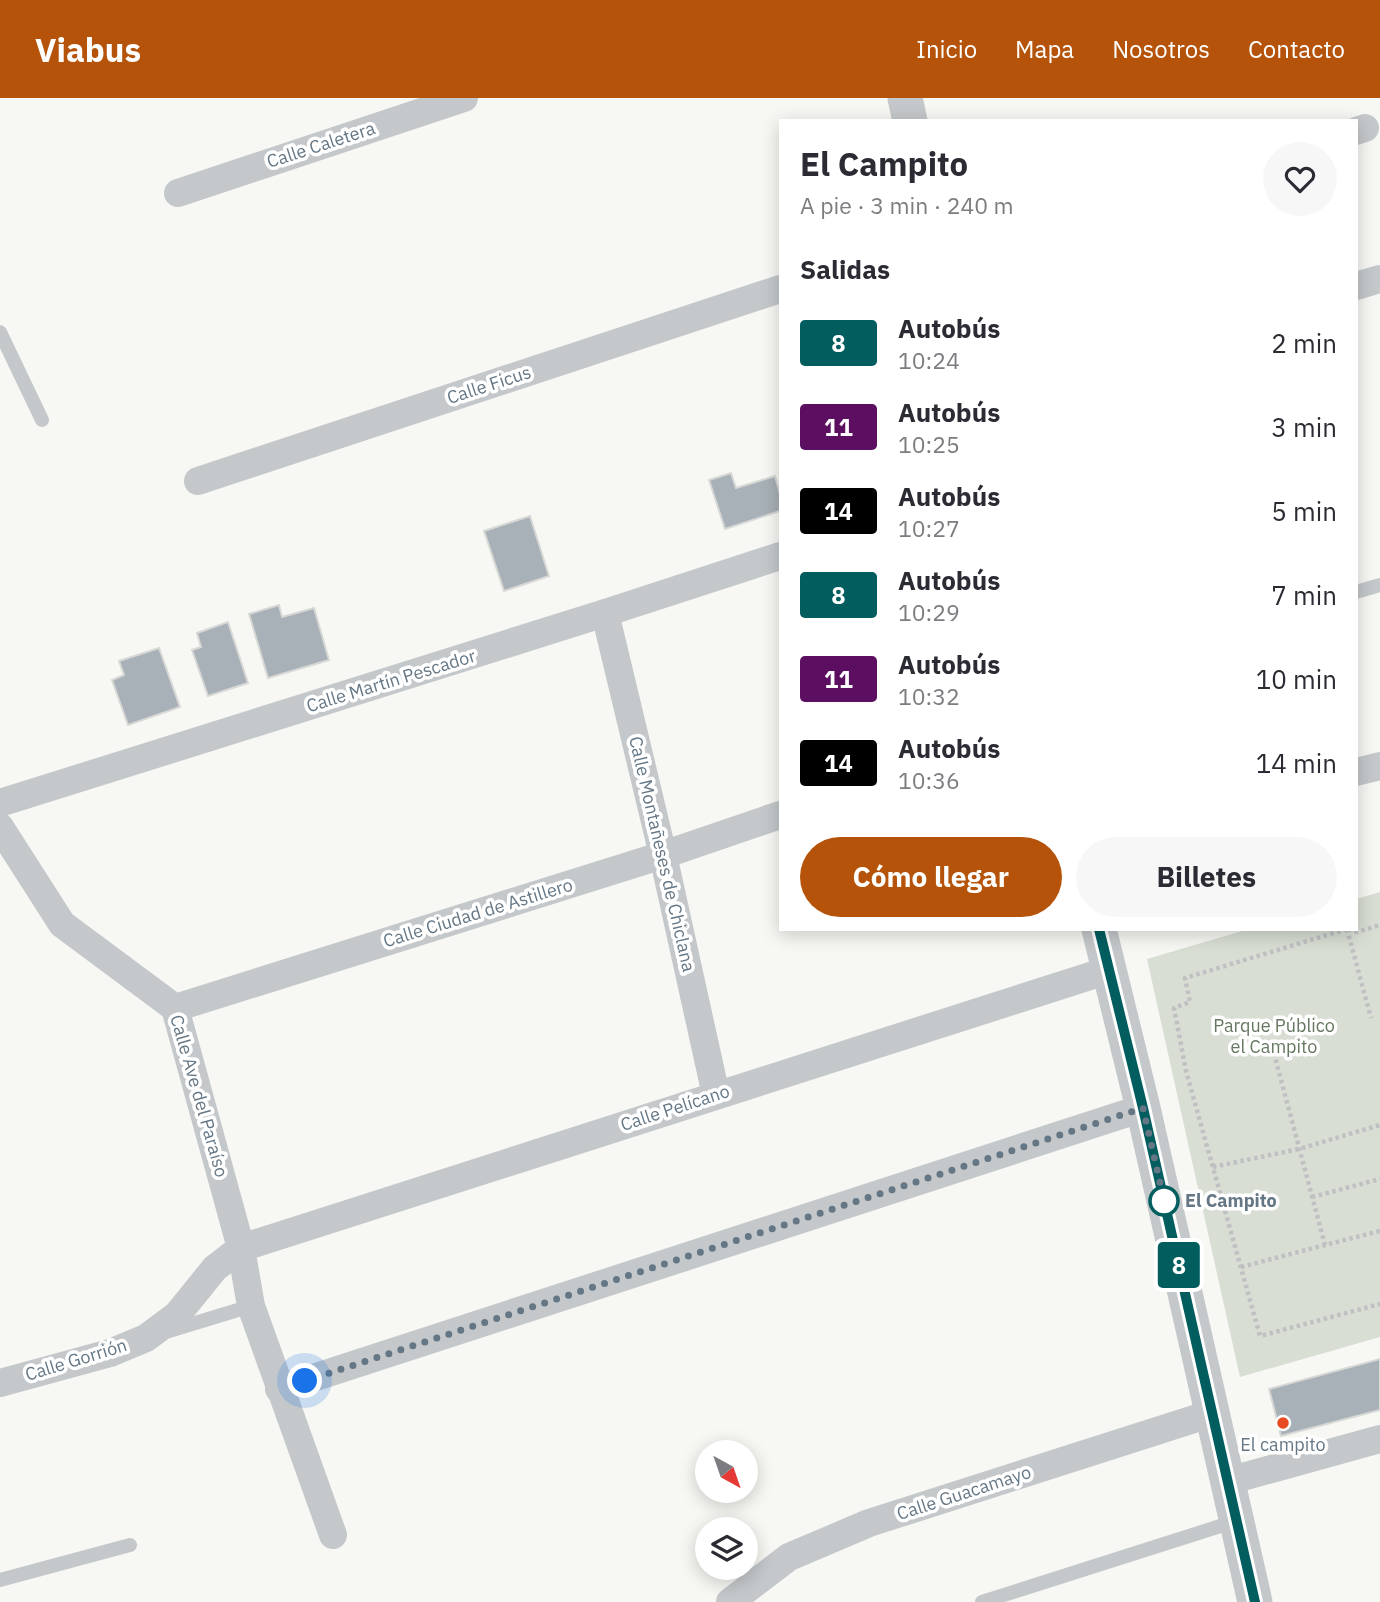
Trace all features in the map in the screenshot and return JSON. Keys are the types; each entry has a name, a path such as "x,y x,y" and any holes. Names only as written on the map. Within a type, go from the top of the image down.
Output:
{"street":[{"name":"Calle Caletera","path":"178,193 464,98"},
{"path":"905,98 910,119"},
{"path":"1358,285 1380,279"},
{"name":"Calle Ficus","path":"198,481 779,289"},
{"name":"Calle Martín Pescador","path":"0,803 779,556"},
{"name":"Calle Montañeses de Chiclana","path":"605,613 663,855 716,1095"},
{"path":"1358,772 1380,766"},
{"name":"Calle Ciudad de Astillero","path":"175,1008 663,855 779,815"},
{"name":"Calle Ave del Paraíso","path":"0,827 62,925 175,1008 241,1248 251,1306 333,1535"},
{"path":"1099,931 1143,1108 1255,1602"},
{"name":"Calle Pelícano","path":"241,1248 1109,970"},
{"path":"279,1389 1143,1108"},
{"name":"Calle Gorrión","path":"0,1383 110,1353 146,1338 177,1315 215,1268 241,1248"},
{"name":"Calle Guacamayo","path":"730,1602 789,1557 869,1523 1213,1413"},
{"path":"1228,1481 1380,1438"}],"lane":[{"path":"0,332 42,420"},
{"path":"1358,591 1380,585"},
{"path":"146,1338 251,1306"},
{"path":"982,1602 1236,1521"},
{"path":"0,1580 130,1545"}],"path":[{"path":"1354,931 1380,925"},
{"path":"1340,931 1185,978 1190,1002 1174,1007 1186,1071 1260,1336 1380,1304"},
{"path":"1348,931 1371,1018"},
{"path":"1272,1046 1325,1245"},
{"path":"1213,1167 1299,1149 1380,1125"},
{"path":"1312,1197 1380,1180"},
{"path":"1241,1267 1380,1231"}],"green space":[{"name":"Parque Público el Campito","path":"1380,892 1380,1337 1240,1377 1147,959 1242,931 1358,931 1358,898"}],"building":[{"path":"731,473 736,488 775,476 779,490 779,511 725,529 709,480"},
{"path":"530,516 549,576 504,591 484,531"},
{"path":"279,605 282,617 314,608 329,660 268,678 249,614"},
{"path":"228,622 248,683 208,696 192,650 201,647 197,633"},
{"path":"159,648 180,707 128,725 112,680 124,675 119,661"},
{"path":"1380,1359 1380,1410 1281,1436 1269,1389"}],"bus line":[{"name":"8","path":"1099,931 1143,1108 1255,1602"}],"place":[{"name":"El Campito","path":"1164,1201"},
{"name":"El campito","path":"1283,1423"}],"route":[{"path":"305,1381 1143,1108 1166,1209 1164,1201"}]}
